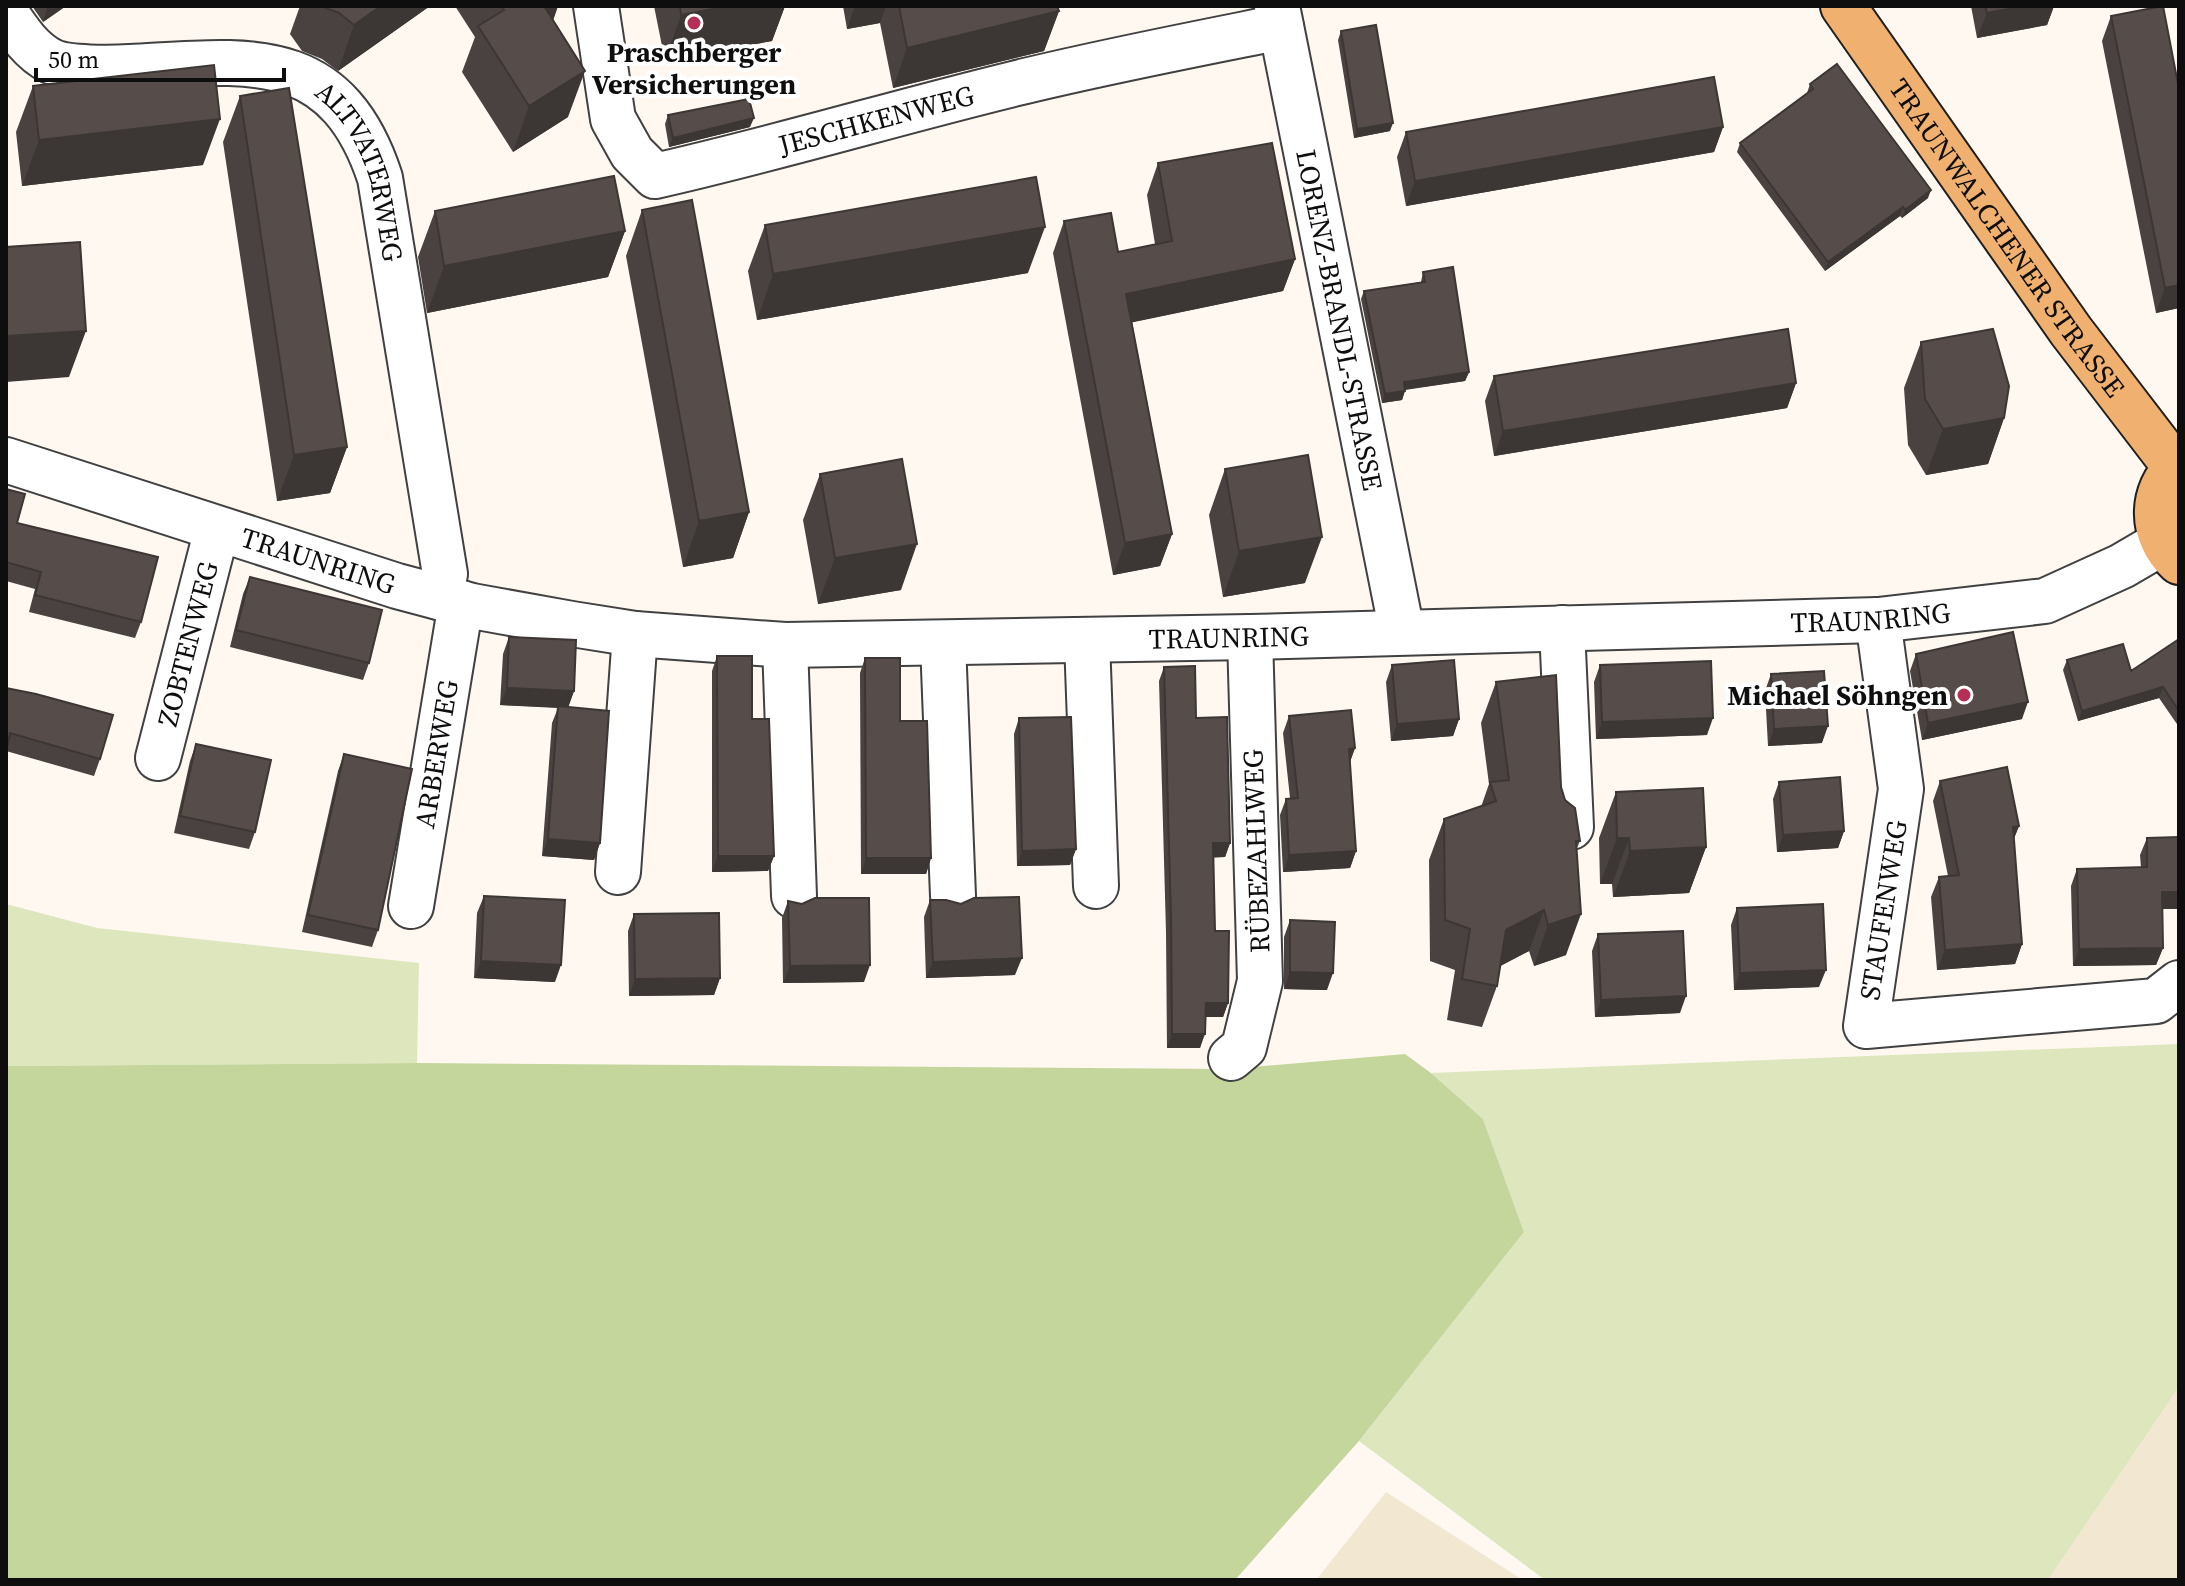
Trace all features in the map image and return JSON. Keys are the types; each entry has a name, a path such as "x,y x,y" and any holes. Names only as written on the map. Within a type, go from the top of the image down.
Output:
{"main road":[{"name":"TRAUNWALCHENER STRASSE","path":"1843,6 2071,331 2177,467"},
{"path":"2171,552 2157,520 2158,498 2177,467"}],"street":[{"name":"JESCHKENWEG","path":"596,6 613,119 632,153 655,176 750,155 859,123 1016,83 1155,52 1279,17"},
{"name":"ALTVATERWEG","path":"6,13 30,45 53,63 100,69 226,62 266,65 301,75 326,91 361,131 380,178 450,600"},
{"name":"LORENZ-BRANDL-STRASSE","path":"1279,17 1402,632"},
{"name":"TRAUNRING","path":"6,460 397,586 450,600 635,634 785,645 1250,637 1878,620 2045,601 2122,566 2171,552"},
{"name":"ZOBTENWEG","path":"158,758 217,529"},
{"name":"ARBERWEG","path":"411,906 450,600"},
{"name":"STAUFENWEG","path":"1878,620 1901,789 1866,1026 2156,1001 2179,983"},
{"path":"1562,628 1571,827"},
{"path":"618,872 635,634"},
{"name":"RÜBEZAHLWEG","path":"1231,1058 1244,1047 1260,981 1250,637"},
{"path":"1087,640 1096,886"},
{"path":"943,643 953,896"},
{"path":"785,645 794,896"}],"shaded area":[{"path":"2179,1387 2179,1580 2048,1580"},
{"path":"1386,1492 1523,1580 1316,1580"}],"green space":[{"path":"6,904 97,928 419,963 417,1063 6,1066"},
{"path":"2179,1044 2179,1387 2048,1580 1545,1580 1359,1441 1524,1232 1483,1119 1431,1073"},
{"path":"1405,1054 1483,1119 1524,1232 1359,1441 1235,1580 6,1580 6,1066 417,1063 1229,1069"}],"building":[{"path":"321,6 381,6 354,25 339,13"},
{"path":"501,6 544,6 585,71 529,106 478,26 504,10"},
{"path":"680,6 729,6 681,15"},
{"path":"899,6 1057,6 1059,11 907,48"},
{"path":"1985,6 2024,6 1987,13"},
{"path":"2163,6 2179,89 2179,285 2165,288 2111,16"},
{"path":"1376,25 1393,123 1357,129 1341,31"},
{"path":"1837,64 1931,190 1828,262 1740,143 1813,89 1810,84"},
{"path":"214,65 220,119 39,140 33,86"},
{"path":"1714,77 1723,127 1415,181 1406,132"},
{"path":"289,88 347,447 294,455 240,96"},
{"path":"749,99 754,118 673,138 668,115"},
{"path":"1272,143 1295,259 1126,294 1172,534 1125,543 1064,221 1111,213 1118,252 1172,241 1158,163"},
{"path":"614,176 625,231 444,266 435,211"},
{"path":"1036,177 1045,227 773,274 765,225"},
{"path":"692,200 749,512 699,521 642,210"},
{"path":"80,242 86,331 6,336 6,247"},
{"path":"1453,267 1469,372 1404,382 1405,391 1385,394 1364,291 1425,282 1423,272"},
{"path":"1788,329 1796,383 1503,431 1494,376"},
{"path":"1993,329 2009,386 2004,418 1943,429 1925,399 1921,342"},
{"path":"1308,455 1322,537 1239,551 1225,469"},
{"path":"902,459 917,544 835,558 820,474"},
{"path":"6,489 25,494 17,523 158,557 141,622 35,595 41,572 6,562"},
{"path":"250,577 382,610 369,663 236,630"},
{"name":"Michael Söhngen","path":"2013,632 2028,702 1928,723 1916,654"},
{"path":"509,637 576,640 574,691 507,688"},
{"path":"2179,639 2179,711 2163,687 2082,711 2067,660 2123,644 2131,671"},
{"path":"717,656 752,656 752,719 769,719 774,856 718,856"},
{"path":"865,658 900,658 900,721 927,721 931,858 866,858"},
{"path":"1454,660 1459,719 1397,724 1392,665"},
{"path":"1711,661 1713,718 1602,722 1600,665"},
{"path":"1195,666 1196,718 1227,717 1230,843 1213,843 1215,931 1229,931 1228,1003 1206,1003 1205,1034 1172,1034 1164,667"},
{"path":"1824,671 1828,726 1774,729 1771,674"},
{"path":"1556,675 1561,787 1565,800 1575,808 1580,841 1576,841 1581,914 1548,925 1544,910 1506,930 1497,986 1462,979 1470,929 1445,920 1444,819 1496,801 1490,782 1509,780 1496,682"},
{"path":"6,688 113,715 100,759 10,733 6,743"},
{"path":"558,706 609,711 600,843 548,839"},
{"path":"1351,710 1355,748 1349,749 1356,851 1289,855 1286,799 1298,798 1289,716"},
{"path":"1071,717 1076,849 1022,851 1019,718"},
{"path":"196,744 271,760 255,832 180,816"},
{"path":"344,754 412,769 378,930 308,915"},
{"path":"2007,767 2019,826 2013,827 2022,944 1945,950 1939,877 1959,875 1940,781"},
{"path":"1840,777 1844,831 1783,835 1779,782"},
{"path":"1703,788 1706,847 1630,851 1629,838 1617,838 1616,792"},
{"path":"2179,837 2179,892 2162,892 2163,948 2079,949 2077,869 2147,867 2147,838"},
{"path":"484,896 565,900 561,965 481,961"},
{"path":"1019,897 1022,958 933,962 930,900 961,904 974,898"},
{"path":"815,898 869,898 870,965 790,966 788,901 802,904"},
{"path":"1823,904 1826,970 1740,973 1737,908"},
{"path":"719,913 720,978 635,979 634,914"},
{"path":"1290,920 1335,922 1333,973 1290,972"},
{"path":"1683,931 1686,996 1601,1000 1598,934"}],"place":[{"name":"Praschberger Versicherungen","path":"694,23"},
{"name":"Michael Söhngen","path":"1964,695"}]}
